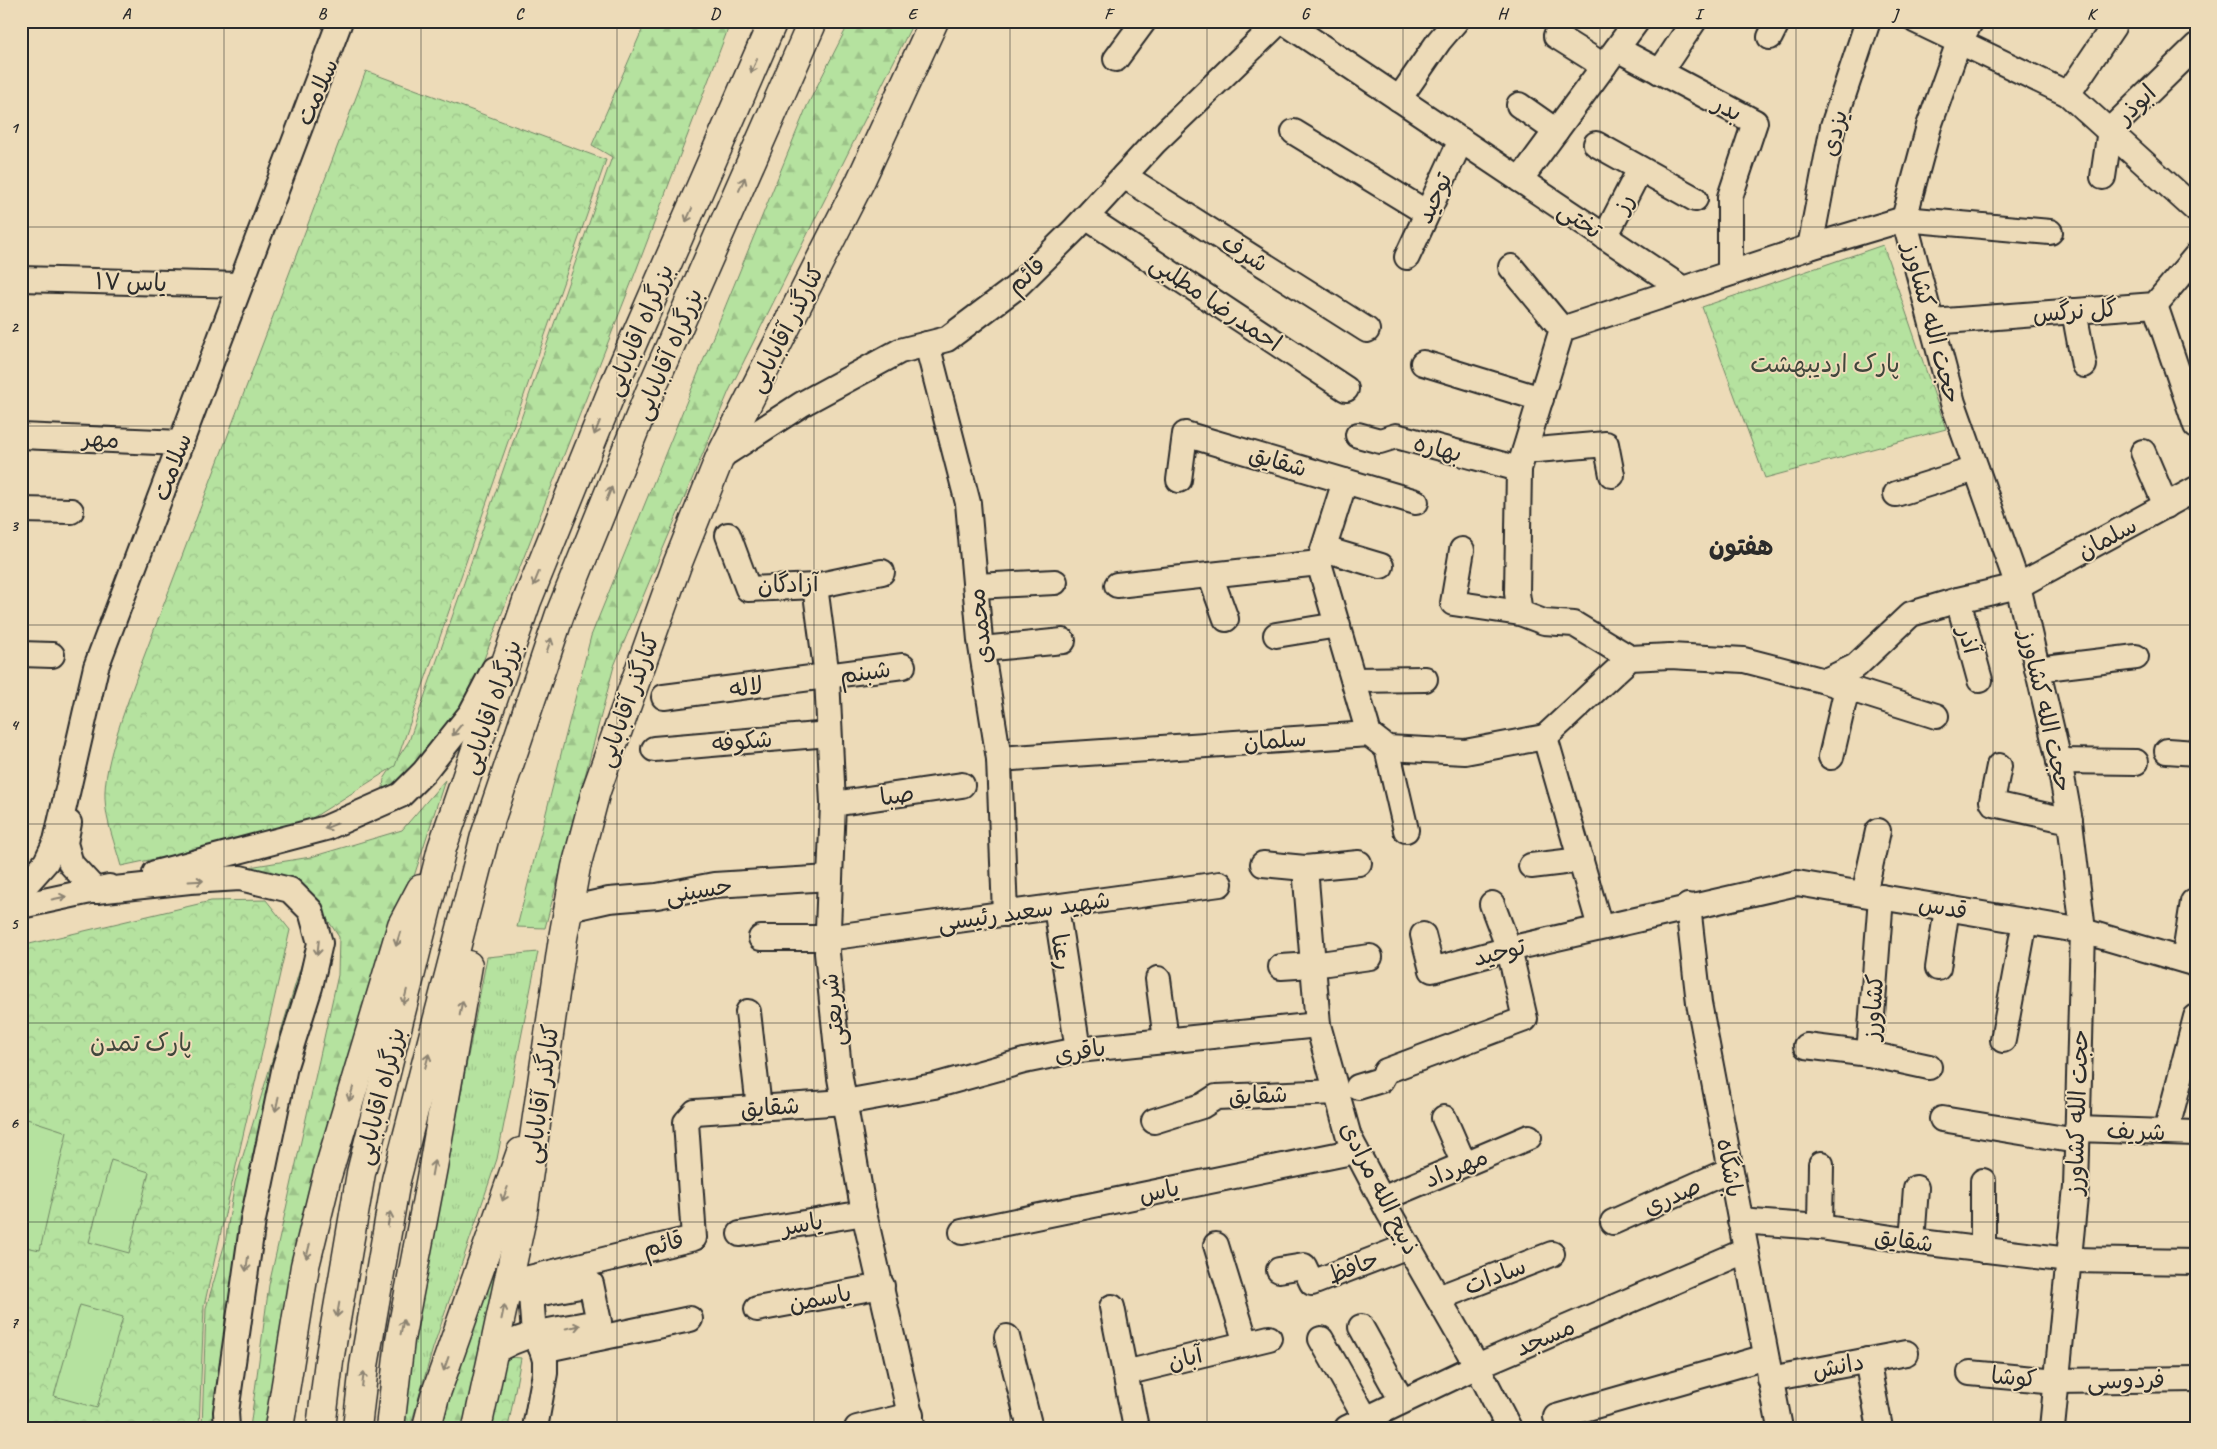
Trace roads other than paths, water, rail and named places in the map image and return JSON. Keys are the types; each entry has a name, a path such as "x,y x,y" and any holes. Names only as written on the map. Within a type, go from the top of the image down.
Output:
{"main road":[{"name":"بزرگراه اقابابایی","path":"321,1428 329,1361 361,1173 442,848 523,612 616,381 773,21"},
{"name":"بزرگراه آقابابایی","path":"534,691 560,614 649,394 812,21"},
{"name":"کنارگذر آقابابایی","path":"477,1428 494,1352 520,1289 523,1213 569,909 576,867 596,790 677,565 720,457 860,182 934,21"},
{"name":"بزرگراه اقابابایی","path":"357,1428 364,1366 396,1180 485,836 534,691"},
{"path":"390,1428 400,1340 433,1167 475,927 534,691"},
{"path":"279,1428 305,1266 326,1176 402,925 442,848"},
{"path":"428,1428 435,1396 499,1210 541,1099"}],"street":[{"path":"335,51 340,21"},
{"path":"1116,59 1144,21"},
{"name":"قائم","path":"720,457 810,400 900,351 947,339 1015,288 1086,217 1154,143 1282,21"},
{"name":"تختی","path":"1282,21 1684,289"},
{"path":"1399,99 1439,41 1456,21"},
{"path":"1520,180 1637,21"},
{"path":"1660,72 1694,21"},
{"name":"یزدی","path":"1810,247 1833,126 1868,21"},
{"path":"1916,21 2068,94 2110,130 2196,210"},
{"name":"حجت الله کشاورز","path":"1971,21 1959,42 1929,126 1904,219 1953,403 2018,586 2059,761 2070,821 2083,931 2076,1187 2052,1428"},
{"path":"2068,94 2113,27"},
{"name":"بدر","path":"1556,36 1610,58 1660,72 1755,122 1730,197 1730,273"},
{"name":"ابوذر","path":"2102,177 2110,130 2196,46"},
{"name":"سلامت","path":"21,890 46,862 56,841 96,666 240,285 335,51"},
{"name":"سلامت","path":"96,891 71,864 64,842 104,669 335,51"},
{"path":"1520,105 1556,131"},
{"path":"1294,132 1427,213"},
{"name":"توحید","path":"1407,256 1461,140"},
{"path":"1596,144 1695,199"},
{"name":"رز","path":"1605,237 1640,170"},
{"name":"شرف","path":"1124,176 1367,330"},
{"name":"احمدرضا مطلبی","path":"1086,217 1346,389"},
{"path":"1562,329 1810,247 1904,219 2050,232"},
{"path":"2196,256 2155,305 2196,426"},
{"path":"1511,267 1562,329"},
{"name":"یاس ۱۷","path":"21,279 240,285"},
{"name":"گل نرگس","path":"1932,322 2155,305"},
{"path":"2074,311 2084,365"},
{"path":"1520,613 1517,594 1522,460 1562,329"},
{"name":"محمدی","path":"926,344 968,503 982,649 999,759 1005,914"},
{"path":"1422,363 1541,399"},
{"name":"شقایق","path":"1180,480 1185,434 1416,502"},
{"name":"بهاره","path":"1358,435 1380,441 1396,436 1522,460 1606,444 1612,475"},
{"name":"مهر","path":"21,436 181,443"},
{"path":"2143,452 2166,506"},
{"path":"1896,494 1976,469"},
{"path":"1345,481 1321,556 1354,680 1378,741 1406,830"},
{"name":"سلمان","path":"1825,681 1856,666 1910,614 1958,600 2018,586 2196,490"},
{"path":"21,510 71,511"},
{"name":"آزادگان","path":"728,535 748,589 815,586 882,572"},
{"path":"1462,550 1453,603 1520,613 1544,622 1574,624 1630,658 1670,656 1744,660 1825,681 1936,716"},
{"path":"1117,585 1210,575 1321,556 1381,566"},
{"path":"1210,575 1226,619"},
{"path":"976,586 1055,582"},
{"name":"شریعتی","path":"815,586 827,677 833,804 827,954 845,1102 864,1213 912,1422"},
{"name":"آذر","path":"1958,600 1980,680"},
{"path":"21,906 96,891 194,862 326,828 401,795 424,772 471,713 523,612"},
{"path":"1276,635 1338,624"},
{"path":"982,649 1063,641"},
{"path":"21,654 52,655"},
{"path":"2037,669 2136,657"},
{"path":"1600,927 1545,737 1630,658"},
{"name":"شبنم","path":"827,677 903,666"},
{"name":"لاله","path":"664,697 827,677"},
{"path":"1354,680 1425,679"},
{"path":"1831,757 1847,688"},
{"name":"شکوفه","path":"654,749 829,734"},
{"name":"سلمان","path":"999,759 1378,741 1465,752 1545,737"},
{"path":"2167,751 2196,753"},
{"path":"2059,761 2136,762"},
{"path":"1999,766 1992,801 1994,804 2070,821"},
{"name":"صبا","path":"833,804 962,785"},
{"name":"کشاورز","path":"1806,1046 1869,1054 1872,895 1878,831"},
{"path":"1531,866 1581,860"},
{"path":"1263,864 1305,868 1359,863"},
{"name":"ذبیح الله مرادی","path":"1305,868 1318,1025 1348,1090 1349,1137 1408,1246 1477,1366 1507,1427"},
{"path":"96,891 190,881 240,878 290,890 310,911 320,943 310,987 285,1066 252,1220 226,1412 227,1428"},
{"name":"حسینی","path":"569,909 609,900 657,896 714,885 830,878"},
{"name":"قدس","path":"1688,906 1798,883 2083,931 2190,962"},
{"name":"شهید سعید رئیسی","path":"761,938 827,938 1220,884"},
{"path":"2188,901 2190,962"},
{"path":"1492,904 1509,949"},
{"name":"توحید","path":"1423,935 1432,970 1509,949 1688,906"},
{"name":"باشگاه","path":"1688,906 1700,1003 1745,1251 1780,1428"},
{"name":"رعنا","path":"1056,907 1078,1050"},
{"path":"1938,968 1947,908"},
{"path":"2003,1040 2025,921"},
{"name":"شقایق","path":"1154,1121 1202,1106 1216,1097 1348,1090 1381,1080 1386,1071 1525,1019 1509,949"},
{"path":"1281,966 1314,965 1370,957"},
{"path":"1158,979 1166,1040"},
{"path":"748,1012 759,1108"},
{"path":"2166,1132 2196,1017"},
{"name":"باقری","path":"845,1102 934,1086 1024,1061 1078,1050 1318,1025"},
{"path":"1869,1054 1930,1067"},
{"name":"شقایق","path":"695,1112 845,1102"},
{"name":"قائم","path":"520,1289 694,1238 686,1122 695,1112"},
{"path":"1444,1118 1464,1164"},
{"name":"شریف","path":"1942,1119 2077,1135 2166,1132 2196,1133"},
{"name":"مهرداد","path":"1382,1199 1530,1137"},
{"name":"یاس","path":"962,1232 1356,1151"},
{"path":"1820,1227 1821,1164"},
{"name":"صدری","path":"1613,1222 1730,1170"},
{"path":"1983,1250 1984,1181"},
{"path":"1912,1242 1916,1188"},
{"name":"یاسر","path":"740,1234 864,1213"},
{"name":"شقایق","path":"1740,1221 1820,1227 1912,1242 2069,1260 2196,1262"},
{"path":"1216,1245 1246,1344"},
{"name":"حافظ","path":"1279,1270 1304,1266 1312,1284 1408,1246"},
{"name":"مسجد","path":"1356,1423 1477,1366 1745,1251"},
{"name":"سادات","path":"1438,1298 1552,1254"},
{"path":"536,1428 545,1373 538,1342 520,1289 590,1284 599,1322 538,1342"},
{"name":"یاسمن","path":"757,1309 882,1286"},
{"path":"1112,1308 1136,1428"},
{"path":"494,1352 511,1341 538,1342 690,1319"},
{"path":"1361,1327 1402,1401"},
{"path":"1007,1337 1030,1428"},
{"name":"آبان","path":"1125,1373 1269,1338"},
{"path":"1321,1339 1356,1423"},
{"name":"دانش","path":"1556,1416 1768,1368 1867,1360 1906,1352"},
{"path":"1867,1360 1880,1428"},
{"name":"کوشا","path":"1970,1373 2057,1381"},
{"name":"فردوسی","path":"2057,1381 2196,1379"},
{"path":"857,1428 912,1422"}],"district":[{"name":"هفتون","path":"1741,547"}],"park label":[{"name":"پارک اردیبهشت","path":"1825,364"},
{"name":"پارک تمدن","path":"141,1043"}]}
